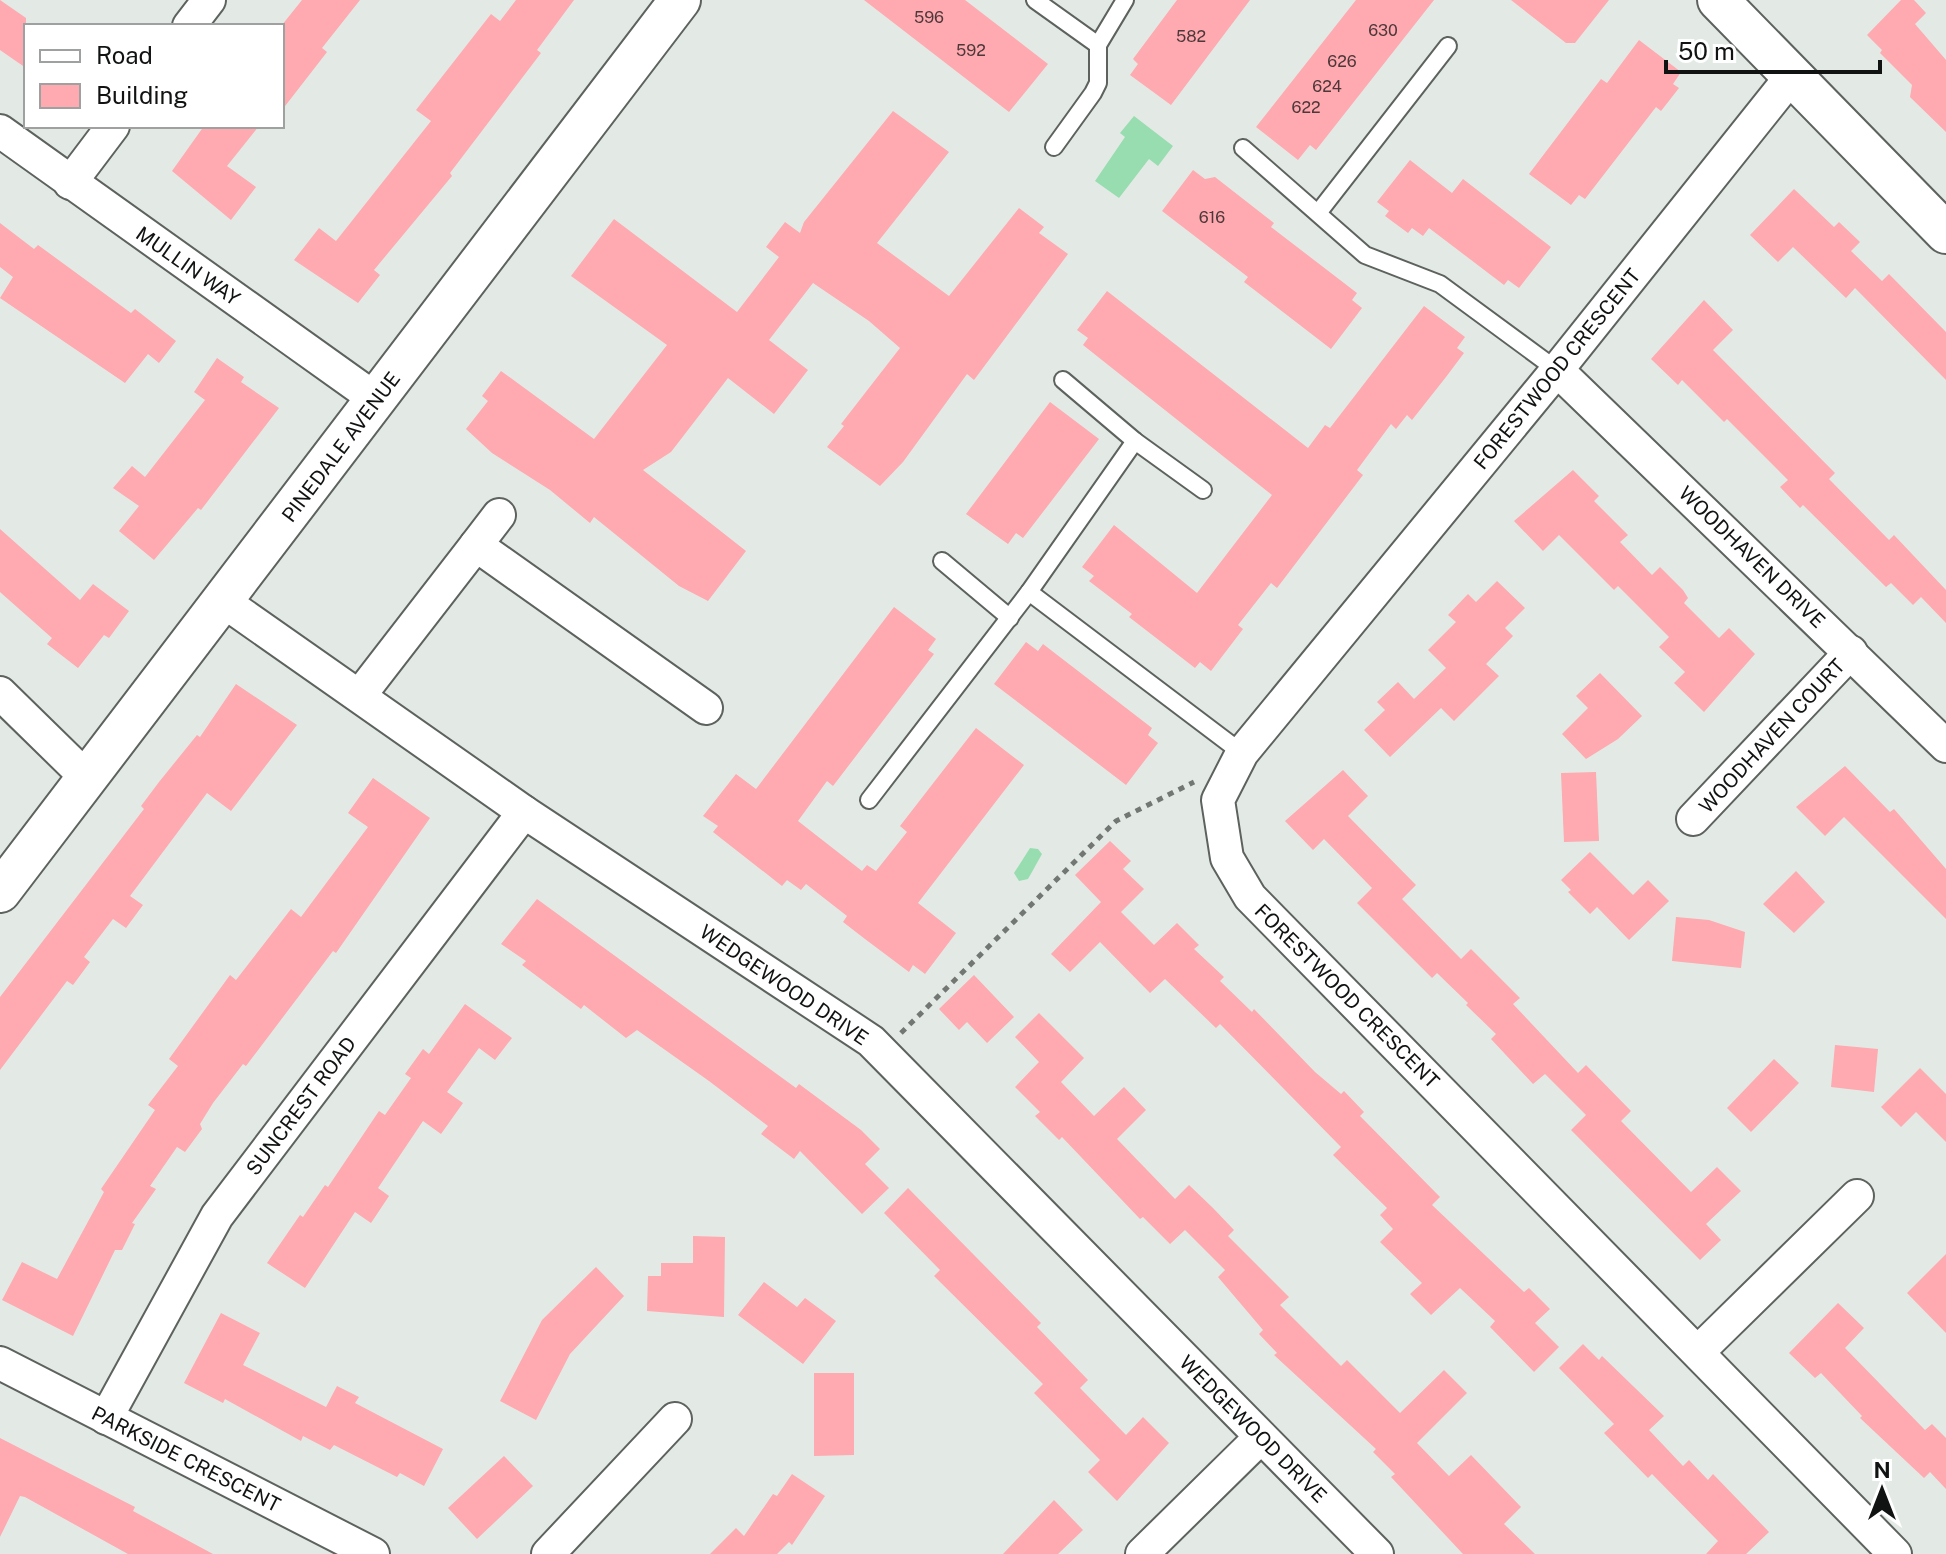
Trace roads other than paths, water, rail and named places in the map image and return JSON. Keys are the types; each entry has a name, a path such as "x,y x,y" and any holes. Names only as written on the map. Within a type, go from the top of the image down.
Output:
{"street":[{"path":"191,24 209,0"},
{"name":"PINEDALE AVENUE","path":"0,892 680,0"},
{"path":"1718,0 1946,233"},
{"name":"FORESTWOOD CRESCENT","path":"1791,77 1234,767 1218,800 1227,858 1250,897 1895,1554"},
{"path":"70,183 111,128"},
{"name":"MULLIN WAY","path":"0,131 377,400"},
{"name":"WOODHAVEN DRIVE","path":"1557,370 1946,746"},
{"path":"360,695 499,515"},
{"path":"476,545 706,708"},
{"name":"WEDGEWOOD DRIVE","path":"223,601 524,812 871,1041 1377,1554"},
{"name":"WOODHAVEN COURT","path":"1693,819 1851,652"},
{"path":"0,693 87,778"},
{"name":"SUNCREST ROAD","path":"106,1418 217,1216 524,812"},
{"path":"1699,1351 1857,1196"},
{"name":"PARKSIDE CRESCENT","path":"0,1363 373,1554"},
{"path":"548,1554 675,1419"},
{"path":"1142,1554 1261,1437"}],"lane":[{"path":"1035,0 1098,45"},
{"path":"1054,147 1098,83 1098,45 1125,0"},
{"path":"1318,213 1448,46"},
{"path":"1243,148 1365,255 1440,284 1557,370"},
{"path":"1063,380 1135,441 1203,490"},
{"path":"869,800 1010,618 1135,441"},
{"path":"942,561 1010,618"},
{"path":"1029,592 1234,767"}]}
